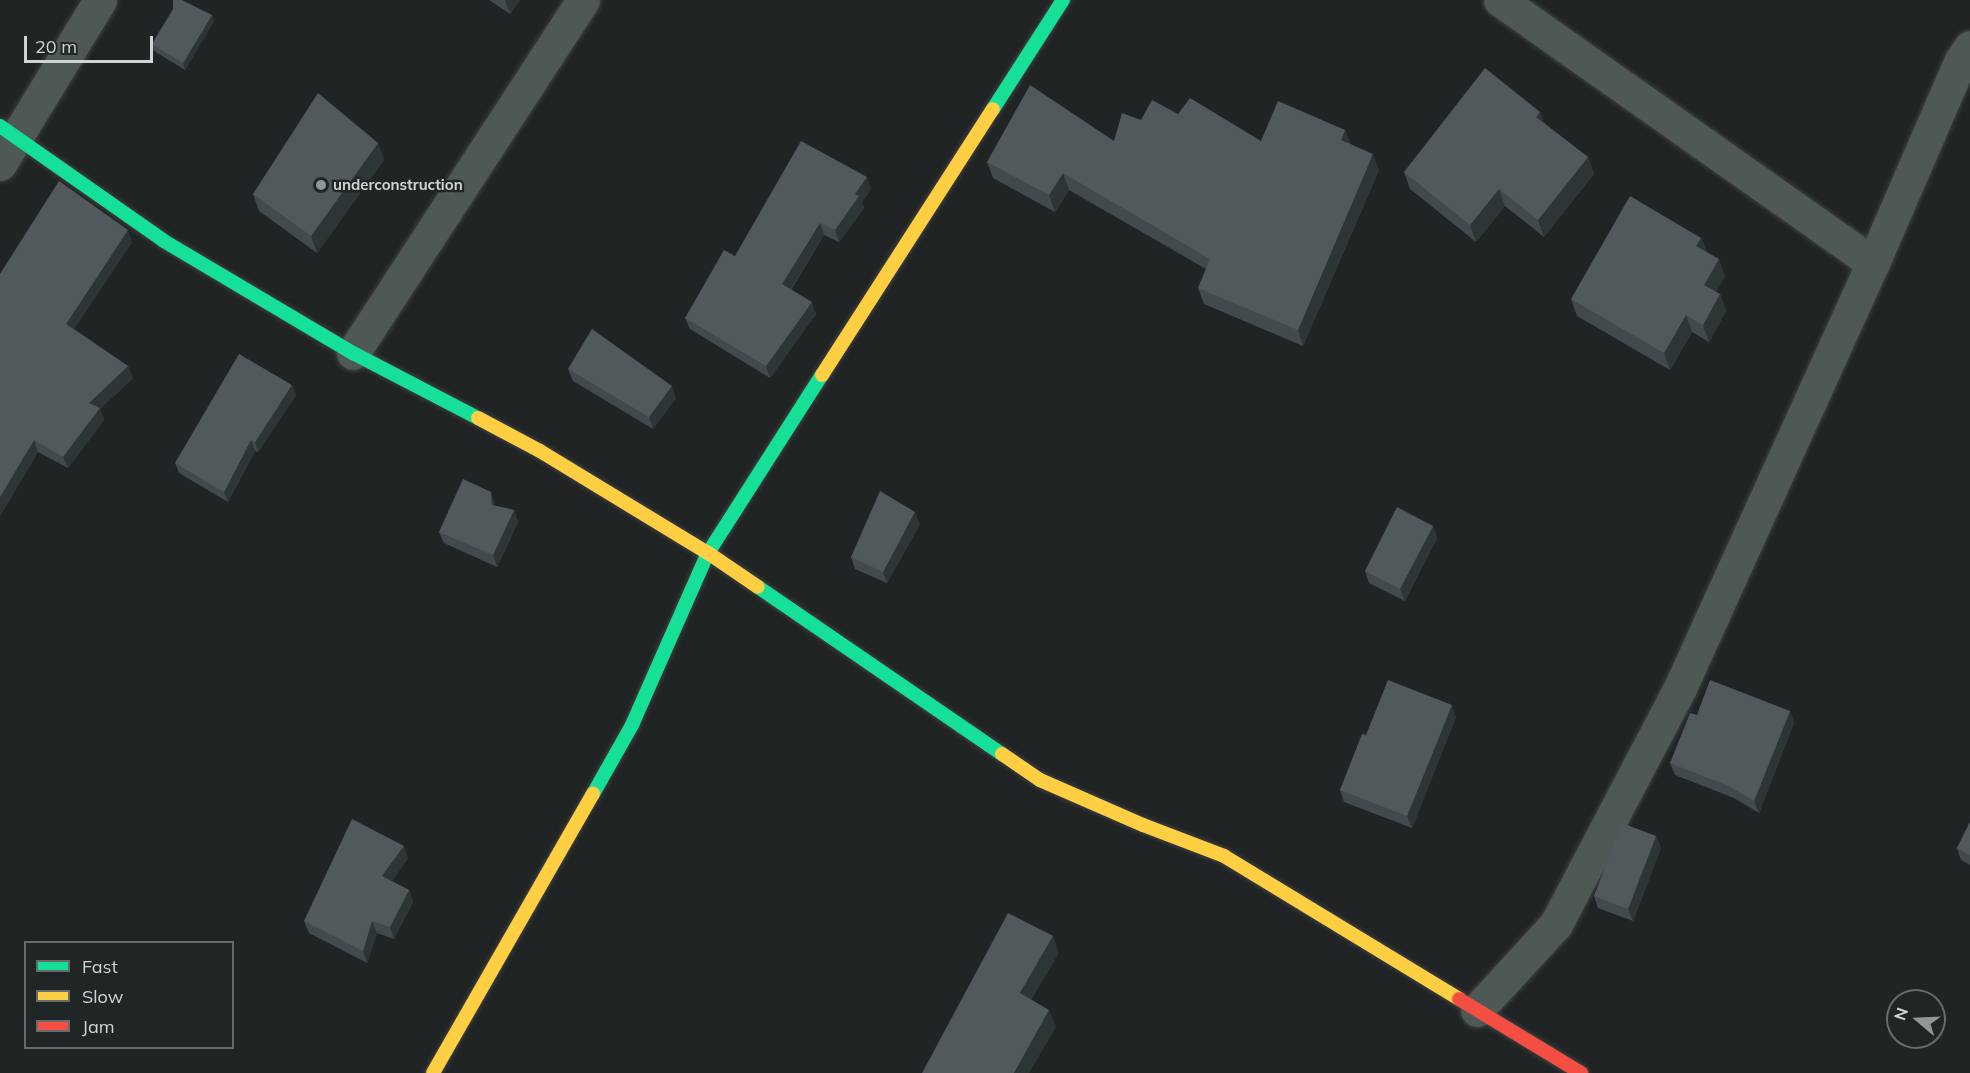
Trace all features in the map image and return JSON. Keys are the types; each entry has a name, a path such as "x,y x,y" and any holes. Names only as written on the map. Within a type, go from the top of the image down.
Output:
{"street":[{"path":"100,0 6,143 164,241 353,353 540,451 708,553 1040,780 1143,825 1224,856 1581,1073"},
{"path":"353,353 583,0"},
{"path":"433,1073 632,725 708,553 1063,0"},
{"path":"1500,0 1873,263"},
{"path":"1477,1010 1556,924 1680,688 1873,263 1960,62 1970,47"}],"building":[{"path":"173,0 182,0 212,15 183,63 152,44 173,9"},
{"path":"1485,68 1540,112 1536,117 1588,157 1538,220 1499,189 1470,225 1404,172"},
{"path":"1030,85 1114,141 1122,113 1141,120 1152,100 1178,114 1190,98 1261,141 1278,101 1345,130 1341,140 1373,154 1298,330 1198,288 1210,259 1063,173 1049,195 987,162"},
{"name":"underconstruction","path":"318,93 378,143 311,236 253,194"},
{"path":"801,141 867,177 855,194 859,196 835,230 820,223 782,284 812,302 766,366 685,318 724,250 735,256"},
{"path":"59,181 128,230 66,324 128,366 89,403 100,408 63,457 34,440 0,497 0,274"},
{"path":"1630,196 1701,238 1696,246 1719,259 1704,285 1720,294 1703,325 1686,315 1664,353 1571,299"},
{"path":"592,329 672,386 649,417 568,369"},
{"path":"239,354 292,385 255,442 251,440 224,492 175,463"},
{"path":"463,479 491,492 492,505 514,510 493,555 439,532"},
{"path":"880,491 915,512 883,572 851,557"},
{"path":"1397,507 1433,526 1400,589 1365,571"},
{"path":"1388,680 1452,705 1407,816 1340,790 1362,734 1366,735"},
{"path":"1710,680 1790,711 1754,801 1729,786 1670,763 1690,713 1697,715"},
{"path":"352,819 404,846 382,876 409,890 390,927 372,921 363,951 304,921"},
{"path":"1970,822 1970,855 1957,848"},
{"path":"1622,823 1656,836 1628,909 1594,896"},
{"path":"1008,913 1053,936 1020,993 1049,1010 1014,1073 922,1073"}],"traffic: fast":[{"path":"993,109 1063,0"},
{"path":"0,126 164,241 353,353 478,418"},
{"path":"593,794 632,725 708,553 822,375"},
{"path":"758,587 1002,754"}],"traffic: slow":[{"path":"822,375 993,109"},
{"path":"478,418 540,451 708,553 758,587"},
{"path":"1002,754 1040,780 1143,825 1224,856 1459,999"},
{"path":"433,1073 593,794"}],"traffic: jam":[{"path":"1459,999 1581,1073"}],"place":[{"name":"underconstruction","path":"321,185"}]}
